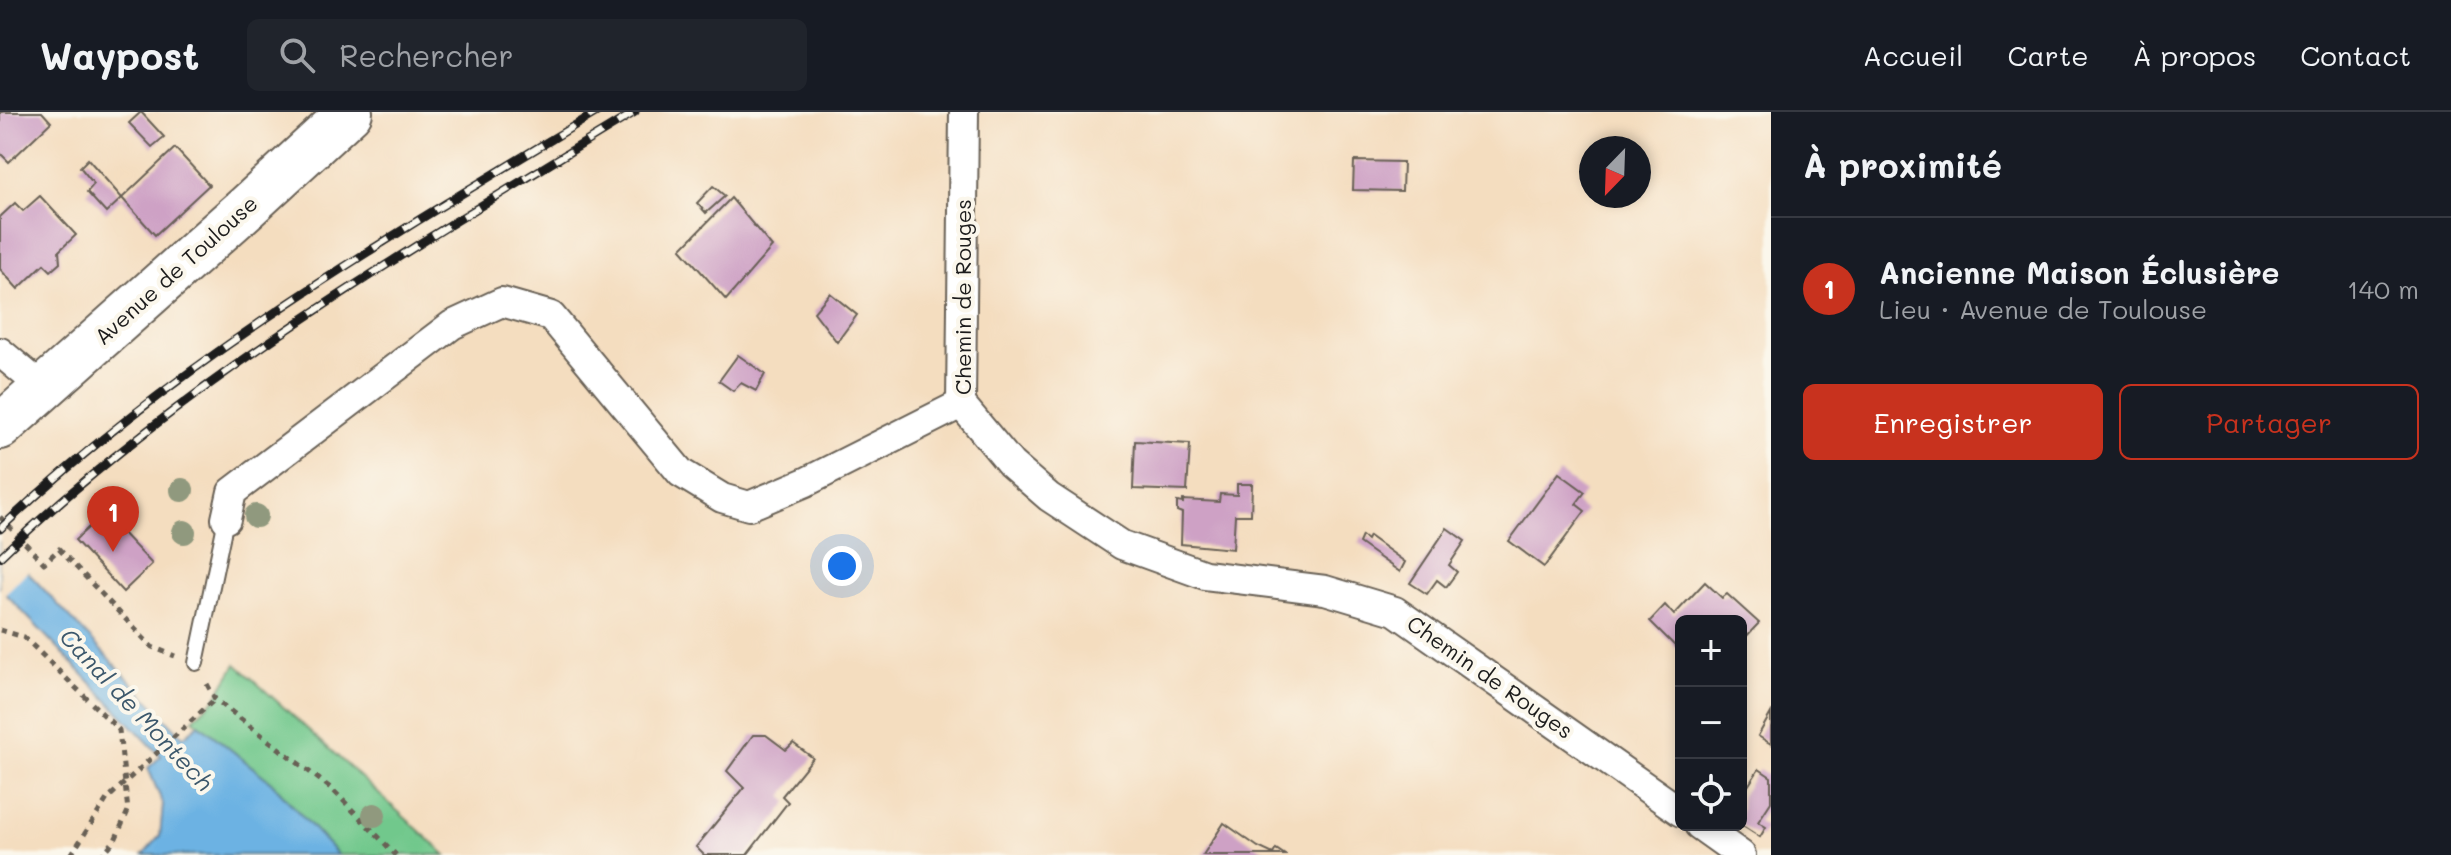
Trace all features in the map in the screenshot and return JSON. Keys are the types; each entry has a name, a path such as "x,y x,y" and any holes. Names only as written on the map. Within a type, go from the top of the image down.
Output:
{"main road":[{"name":"Avenue de Toulouse","path":"0,427 350,112"}],"street":[{"name":"Chemin de Rouges","path":"964,112 961,404 1011,464 1040,489 1122,545 1205,575 1325,590 1395,611 1675,808"},
{"path":"226,519 232,492 452,325 502,302 551,316 681,473 722,498 749,506 806,482 961,404"},
{"path":"0,352 43,388"},
{"path":"1707,831 1741,855"}],"lane":[{"path":"196,663 226,519"}],"path":[{"path":"0,517 44,563 59,549 152,647 196,663 215,699 333,790 396,855"},
{"path":"0,630 24,637 119,730 128,811 115,840 102,855"},
{"path":"71,855 107,799 215,699"}],"green space":[{"path":"236,664 446,855 338,855 271,782 193,719 215,699"}],"water":[{"name":"Canal de Montech","path":"0,543 183,737 199,724 271,782 338,855 143,855 160,836 163,804 148,768 161,756 0,588"}],"pier":[{"path":"0,539 30,569 3,596 0,593"}],"building":[{"path":"0,112 42,112 51,122 9,162 0,153"},
{"path":"141,112 164,137 152,147 129,123"},
{"path":"175,148 209,185 155,235 122,198"},
{"path":"88,159 122,198 106,213 87,192 94,184 80,167"},
{"path":"1354,161 1403,162 1402,191 1353,190"},
{"path":"713,186 725,196 706,213 697,203"},
{"path":"40,196 76,235 59,251 60,263 51,271 44,264 18,289 0,269 0,217 15,203 23,211"},
{"path":"731,198 772,247 726,300 681,249"},
{"path":"830,293 857,315 837,342 814,312"},
{"path":"738,355 765,374 756,391 741,383 733,391 719,381"},
{"path":"1135,441 1190,444 1187,491 1133,489"},
{"path":"1559,473 1585,492 1576,504 1585,511 1544,567 1509,541"},
{"path":"1237,484 1252,484 1251,515 1235,515 1233,549 1181,544 1182,513 1177,511 1177,502 1219,502 1220,494 1237,495"},
{"path":"104,513 152,564 123,592 75,540"},
{"path":"1447,528 1465,541 1449,565 1457,572 1446,587 1437,580 1427,594 1410,583"},
{"path":"1362,536 1367,540 1369,536 1405,562 1400,572 1359,543"},
{"path":"1705,582 1722,598 1727,594 1759,623 1747,636 1747,615 1675,615 1675,646 1650,621 1665,605 1674,615"},
{"path":"1771,713 1771,744 1758,736"},
{"path":"753,735 766,735 786,750 793,743 813,758 782,796 788,802 747,855 704,855 696,847 744,788 727,771"},
{"path":"1759,769 1771,777 1771,802 1758,822 1766,827 1760,837 1747,829 1747,788"},
{"path":"1224,823 1258,847 1273,854 1276,849 1285,855 1203,855"}],"railway":[{"path":"0,529 68,468 212,356 287,304 441,206 597,112"},
{"path":"0,557 72,492 225,373 387,265 635,112"}],"place":[{"name":"Ancienne Maison Éclusière","path":"113,552"}]}
